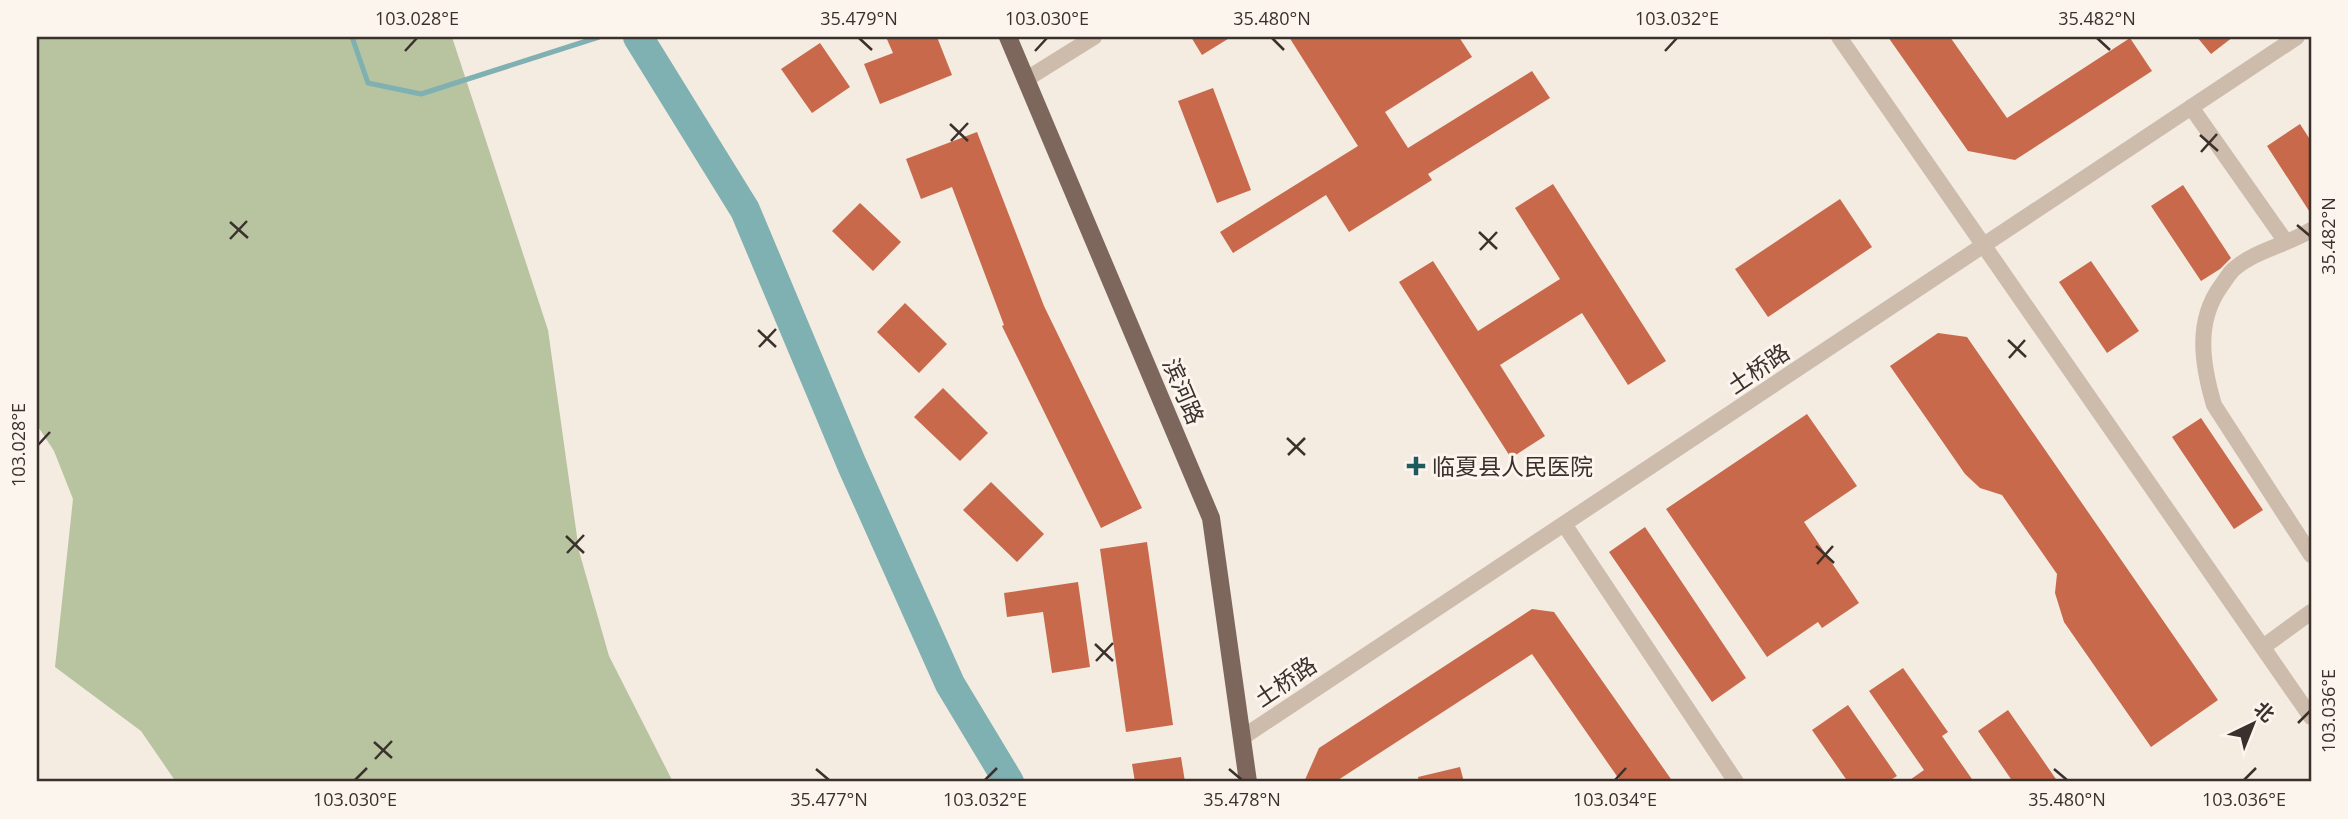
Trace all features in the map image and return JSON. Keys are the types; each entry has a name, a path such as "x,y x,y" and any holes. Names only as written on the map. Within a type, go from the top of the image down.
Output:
{"main road":[{"name":"滨河路","path":"1008,37 1211,518 1248,782"}],"street":[{"path":"1025,79 1094,37"},
{"path":"1839,37 2311,717"},
{"name":"土桥路","path":"1243,737 2297,37"},
{"path":"2191,107 2286,242"},
{"path":"2311,230 2234,269 2210,302 2204,331 2204,365 2214,405 2311,555"},
{"path":"1564,524 1736,782"},
{"path":"2263,647 2311,612"}],"green space":[{"path":"37,37 452,37 548,330 579,551 609,656 673,782 176,782 141,731 55,667 73,499 54,451 37,425"}],"building":[{"path":"886,37 937,37 952,75 880,104 864,64 893,53"},
{"path":"1191,37 1231,37 1202,55"},
{"path":"1289,37 1459,37 1472,57 1385,112 1408,148 1532,71 1550,98 1428,174 1432,180 1349,232 1326,195 1233,253 1220,232 1358,146"},
{"path":"1888,37 1950,37 2007,118 2130,38 2152,71 2015,160 1968,151"},
{"path":"2197,37 2233,37 2211,54"},
{"path":"820,43 850,87 812,113 781,69"},
{"path":"1213,88 1251,190 1217,203 1178,101"},
{"path":"2300,124 2311,141 2311,214 2267,146"},
{"path":"977,132 1044,306 1142,508 1101,528 1002,326 1004,325 952,187 921,199 906,159"},
{"path":"1553,184 1666,361 1628,385 1582,313 1500,365 1545,436 1511,458 1399,282 1433,261 1478,331 1560,279 1515,208"},
{"path":"2183,185 2231,258 2201,281 2151,206"},
{"path":"1840,199 1872,247 1768,317 1735,269"},
{"path":"860,203 901,242 873,271 832,231"},
{"path":"2091,261 2139,331 2107,353 2059,282"},
{"path":"905,303 947,344 919,373 877,332"},
{"path":"1938,333 1967,337 2218,700 2151,747 2064,622 2055,593 2057,574 2002,495 1980,488 1965,474 1890,366"},
{"path":"943,388 988,433 960,461 914,417"},
{"path":"1807,414 1857,486 1804,522 1859,603 1822,628 1818,622 1767,657 1666,509"},
{"path":"2201,418 2263,510 2234,529 2172,437"},
{"path":"991,482 1044,534 1017,562 963,510"},
{"path":"1645,527 1746,678 1712,702 1609,552"},
{"path":"1147,542 1173,725 1126,732 1100,549"},
{"path":"1078,582 1090,667 1052,673 1043,612 1007,617 1004,593"},
{"path":"1532,609 1554,612 1673,782 1621,782 1532,654 1335,782 1304,782 1319,748"},
{"path":"1903,668 1948,732 1942,736 1974,782 1907,782 1924,770 1869,691"},
{"path":"1848,705 1897,776 1887,782 1848,782 1812,730"},
{"path":"2008,710 2058,782 2013,782 1978,731"},
{"path":"1181,757 1185,782 1135,782 1132,764"},
{"path":"1460,767 1464,782 1419,782 1418,777"}],"waterway":[{"path":"352,37 368,83 421,94 599,37"},
{"path":"638,37 745,210 852,465 950,684 1009,782"}],"place":[{"name":"临夏县人民医院","path":"1416,466"}]}
